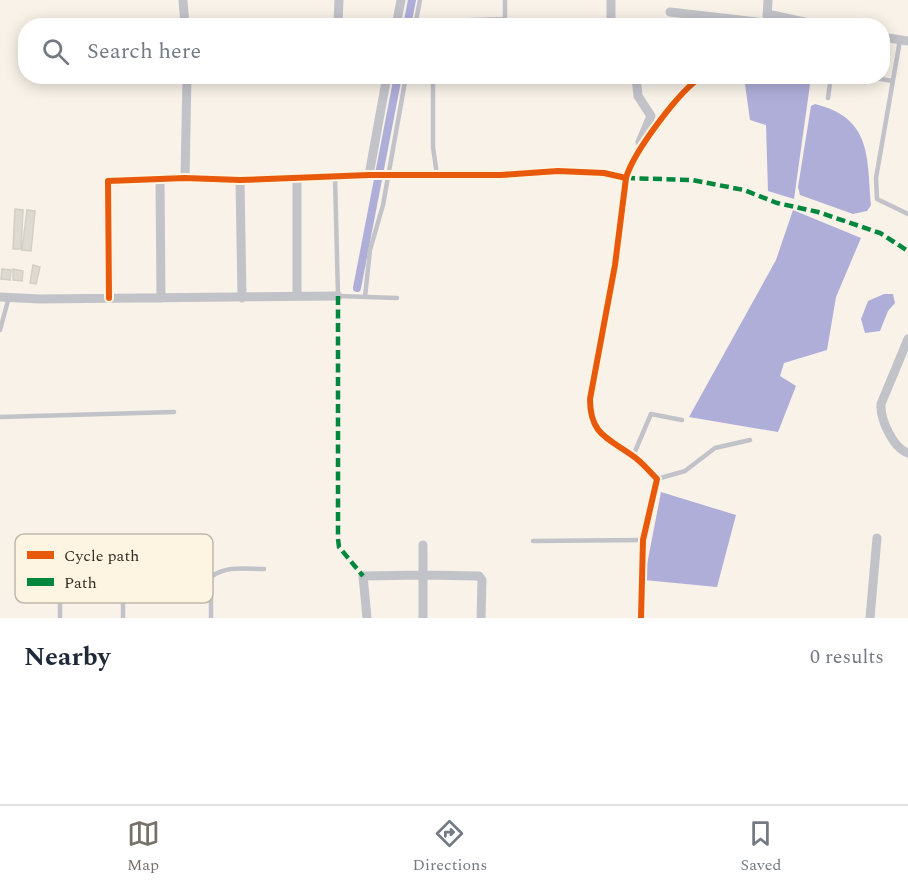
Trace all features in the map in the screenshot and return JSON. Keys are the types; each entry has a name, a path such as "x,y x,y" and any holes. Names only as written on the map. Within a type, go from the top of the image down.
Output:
{"street":[{"path":"183,0 184,18"},
{"path":"338,18 339,0"},
{"path":"398,18 401,0"},
{"path":"611,0 611,18"},
{"path":"767,18 768,0"},
{"path":"670,12 735,18"},
{"path":"185,178 187,84"},
{"path":"380,175 386,84"},
{"path":"637,84 638,96 651,116 644,137 632,152 626,178 590,411 602,437 633,456 657,479 643,540 641,618"},
{"path":"630,163 682,91 692,84"},
{"path":"109,298 108,181 185,178 240,180 380,175 501,175 558,171 604,173 626,178"},
{"path":"297,178 297,296"},
{"path":"160,179 162,298"},
{"path":"240,180 242,298"},
{"path":"5,297 338,296"},
{"path":"908,339 881,404 880,412 898,447 908,453"},
{"path":"870,618 877,538"},
{"path":"423,545 423,618"},
{"path":"367,618 363,576 423,575 479,576 482,580 481,618"}],"lane":[{"path":"417,18 420,0"},
{"path":"505,0 505,18"},
{"path":"904,41 892,81 876,178 877,200 908,214"},
{"path":"365,297 380,175 404,84"},
{"path":"433,84 433,147 437,175"},
{"path":"828,98 830,84"},
{"path":"335,177 338,296 397,298"},
{"path":"0,330 5,297"},
{"path":"0,417 174,412"},
{"path":"633,456 651,414 682,420"},
{"path":"657,479 685,471 716,448 750,440"},
{"path":"533,541 643,540"},
{"path":"213,575 218,571 229,569 264,569"}],"water":[{"path":"745,84 810,84 794,199 768,191 766,125 750,120"},
{"path":"815,104 834,110 857,129 867,156 869,171 871,205 867,211 853,214 800,195 798,187 811,106"},
{"path":"793,210 861,238 836,297 827,350 784,363 780,376 796,386 778,432 689,417 776,260"},
{"path":"884,294 893,294 895,303 888,311 880,331 865,333 861,319 868,301"},
{"path":"661,492 736,515 717,587 644,580"}],"building":[{"path":"15,209 23,210 21,249 13,249"},
{"path":"27,210 35,211 31,251 22,250"},
{"path":"33,265 40,267 36,284 30,283"},
{"path":"2,269 11,270 10,280 1,279"},
{"path":"13,269 23,271 22,281 13,280"}],"waterway":[{"path":"409,18 412,0"},
{"path":"357,288 396,84"}],"marked path":[{"path":"626,178 692,180 744,190 777,203 818,212 880,233 908,251"},
{"path":"338,296 338,539 339,547 363,576"}],"cycle path":[{"path":"109,298 108,181 185,178 240,180 369,175 501,175 558,171 604,173 626,178 630,167 658,122 692,84"},
{"path":"626,178 615,265 590,399 593,421 602,434 636,458 657,479 643,540 641,618"}]}
